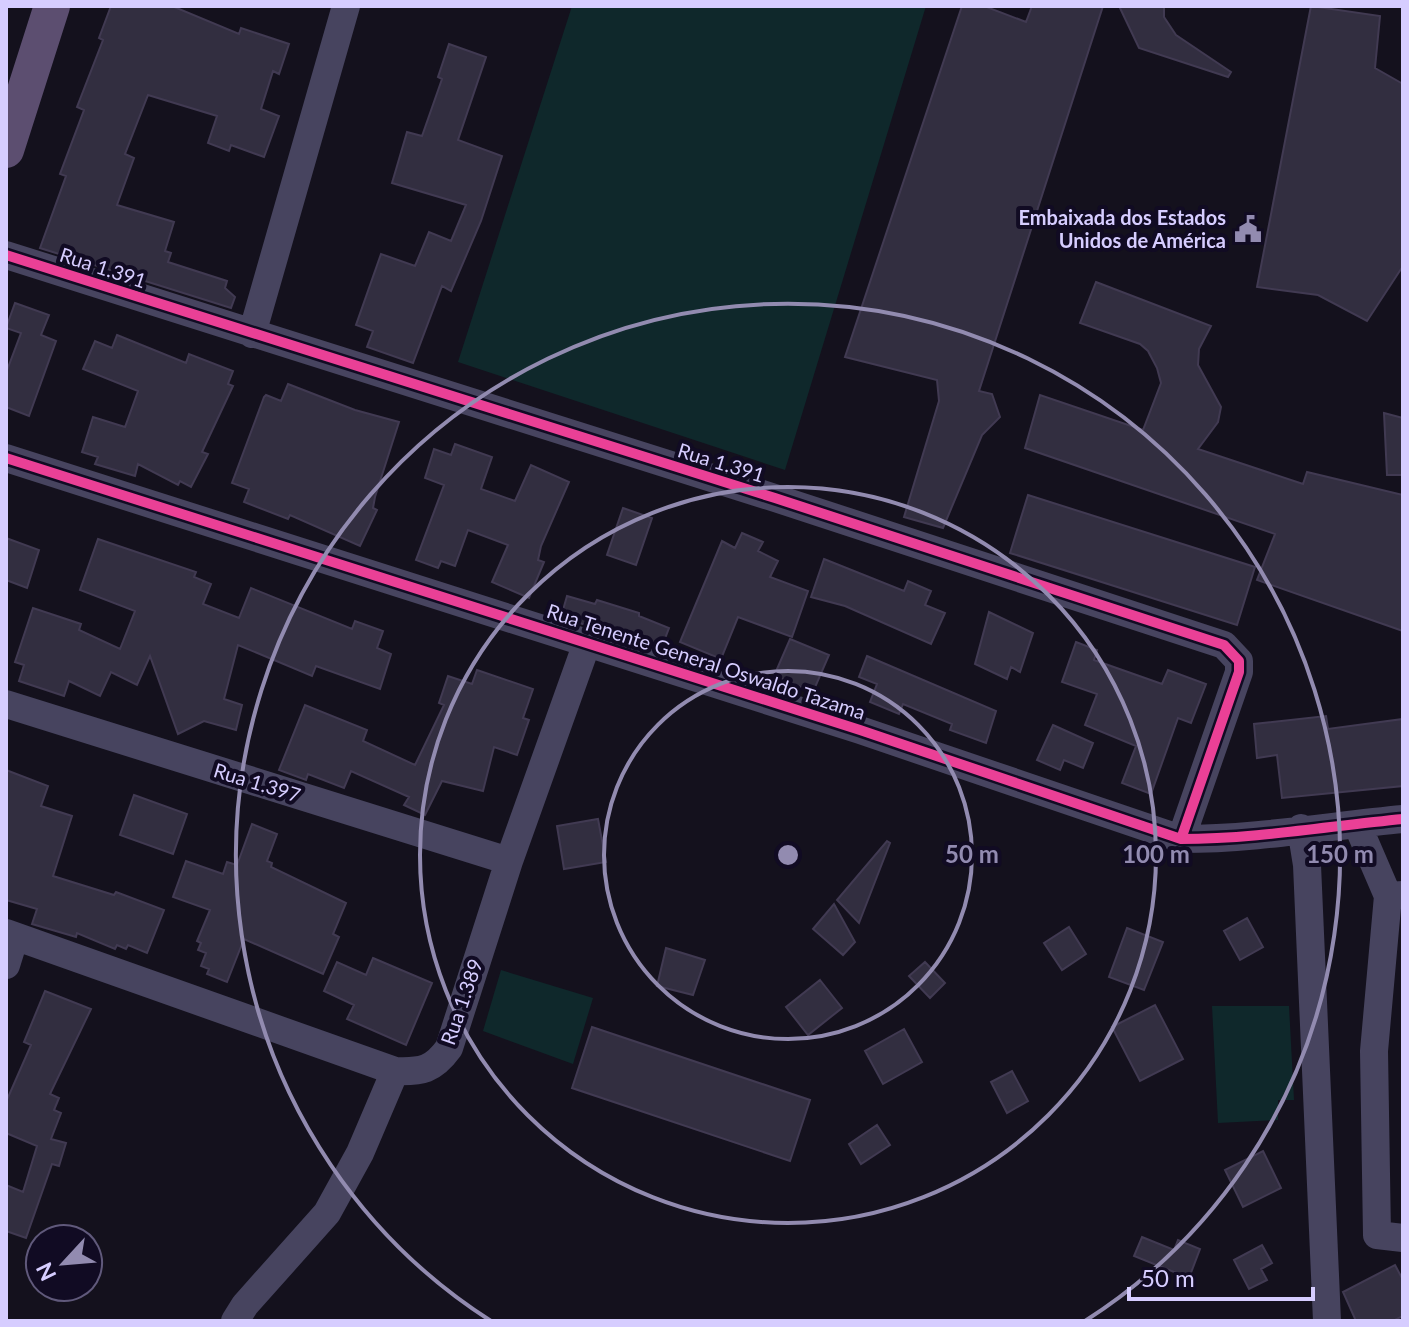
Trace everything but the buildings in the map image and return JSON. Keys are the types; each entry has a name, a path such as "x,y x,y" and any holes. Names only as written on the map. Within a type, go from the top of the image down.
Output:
{"main road":[{"path":"8,140 52,6"}],"street":[{"path":"252,334 346,6"},
{"name":"Rua 1.391","path":"6,255 775,498 1224,645 1239,661 1239,672 1181,839"},
{"name":"Rua Tenente General Oswaldo Tazama","path":"6,458 587,643 1181,839 1238,839 1301,828 1403,819"},
{"name":"Rua 1.389","path":"11,934 395,1071 421,1072 436,1066 449,1048 509,861 587,643"},
{"name":"Rua 1.397","path":"6,704 509,861"},
{"path":"1357,824 1396,896 1374,1051 1377,1235 1403,1238"},
{"path":"1301,828 1307,865 1327,1321"},
{"path":"6,965 11,934"},
{"path":"235,1321 245,1305 327,1213 360,1153 395,1071"}],"green space":[{"path":"572,6 926,6 785,470 458,362"},
{"path":"501,970 593,998 573,1064 483,1031"},
{"path":"1212,1006 1289,1006 1294,1100 1278,1100 1278,1120 1218,1123"}],"cycle path":[{"path":"6,255 775,498 1224,645 1239,661 1239,672 1181,839"},
{"path":"6,458 860,730 1181,839 1264,835 1403,819"}],"place":[{"name":"Embaixada dos Estados Unidos de América","path":"1248,229"}]}
